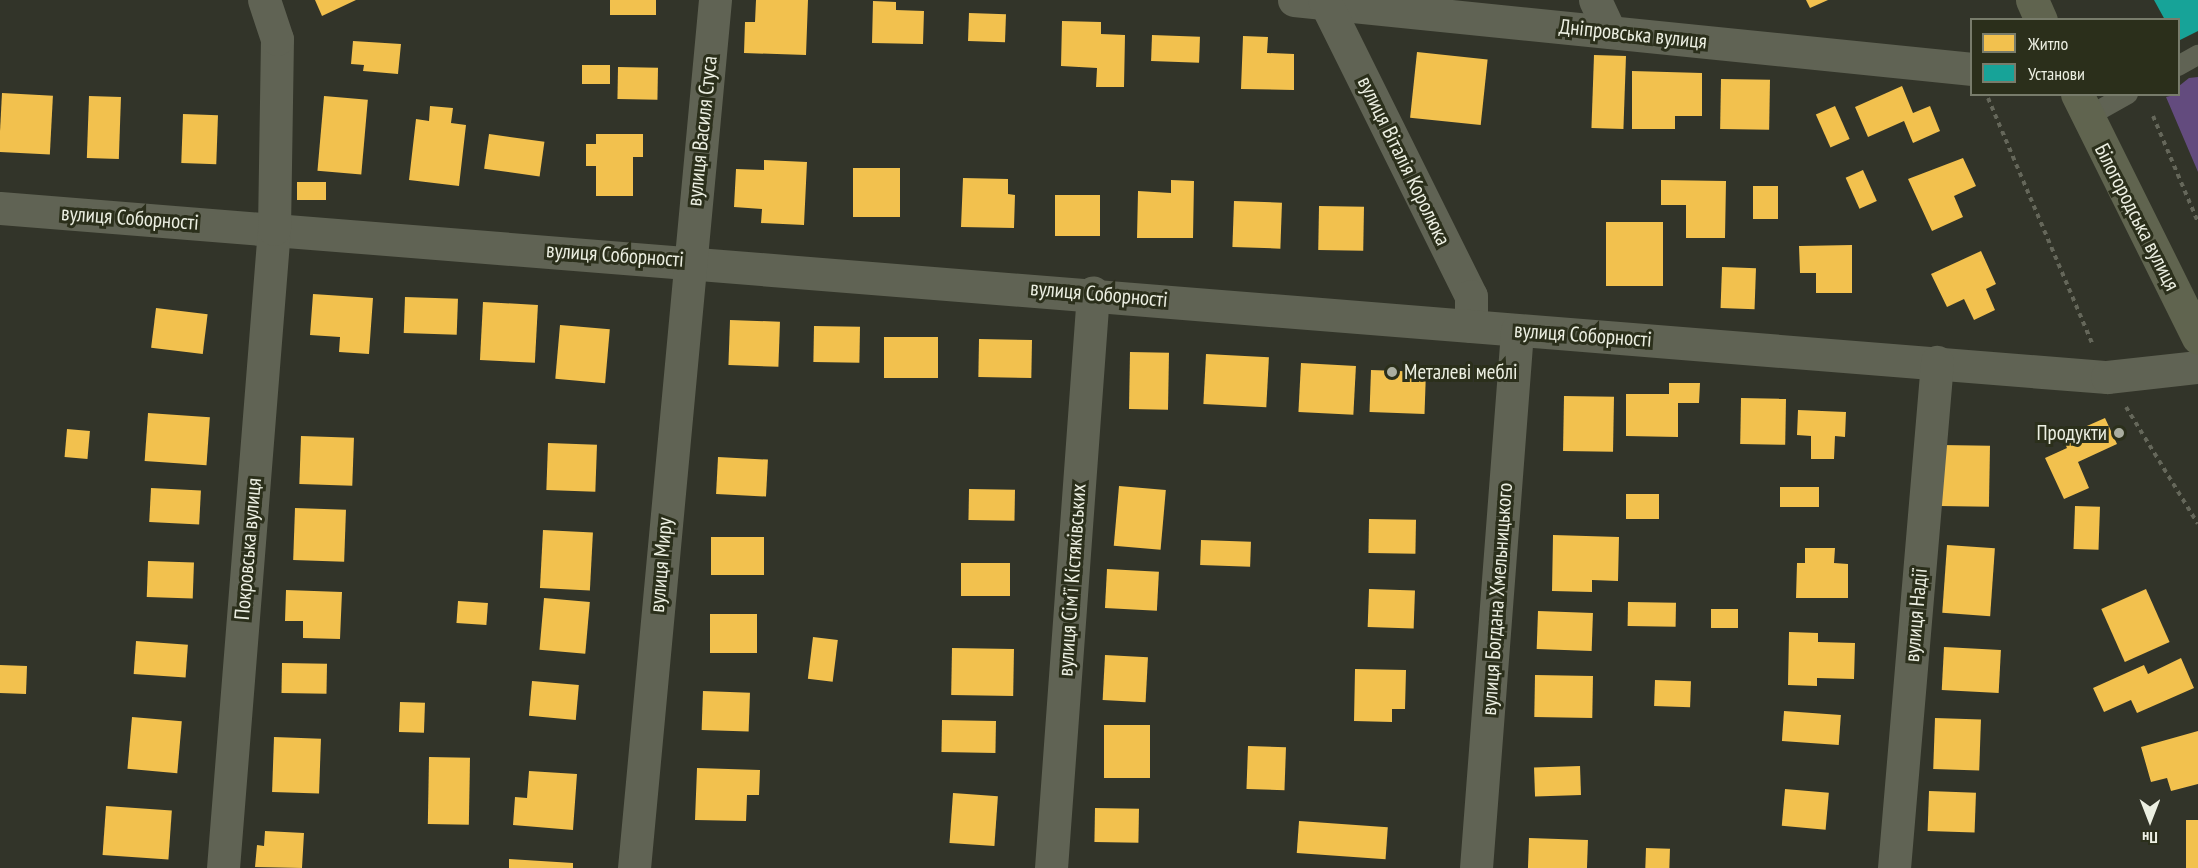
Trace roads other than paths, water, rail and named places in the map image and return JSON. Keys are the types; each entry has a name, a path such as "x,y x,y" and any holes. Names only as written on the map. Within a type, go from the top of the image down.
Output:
{"street":[{"name":"Покровська вулиця","path":"223,868 274,229 277,39 264,0"},
{"name":"вулиця Василя Стуса","path":"688,261 715,0"},
{"path":"1595,0 1610,32"},
{"path":"2032,0 2040,18"},
{"name":"Дніпровська вулиця","path":"1314,1 1970,69"},
{"name":"вулиця Віталія Королюка","path":"1314,1 1471,296 1471,326"},
{"name":"Білогородська вулиця","path":"2082,106 2198,338"},
{"name":"вулиця Соборності","path":"0,208 1093,293 1517,331 2107,377 2198,367"},
{"name":"вулиця Миру","path":"634,868 688,261"},
{"name":"вулиця Сімʼї Кістяківських","path":"1051,868 1093,293"},
{"name":"вулиця Богдана Хмельницького","path":"1476,868 1517,331"},
{"name":"вулиця Надії","path":"1894,868 1937,362"}],"lane":[{"path":"2180,65 2198,55"},
{"path":"2082,106 2120,96"}],"place":[{"name":"Металеві меблі","path":"1392,372"},
{"name":"Продукти","path":"2119,433"}]}
